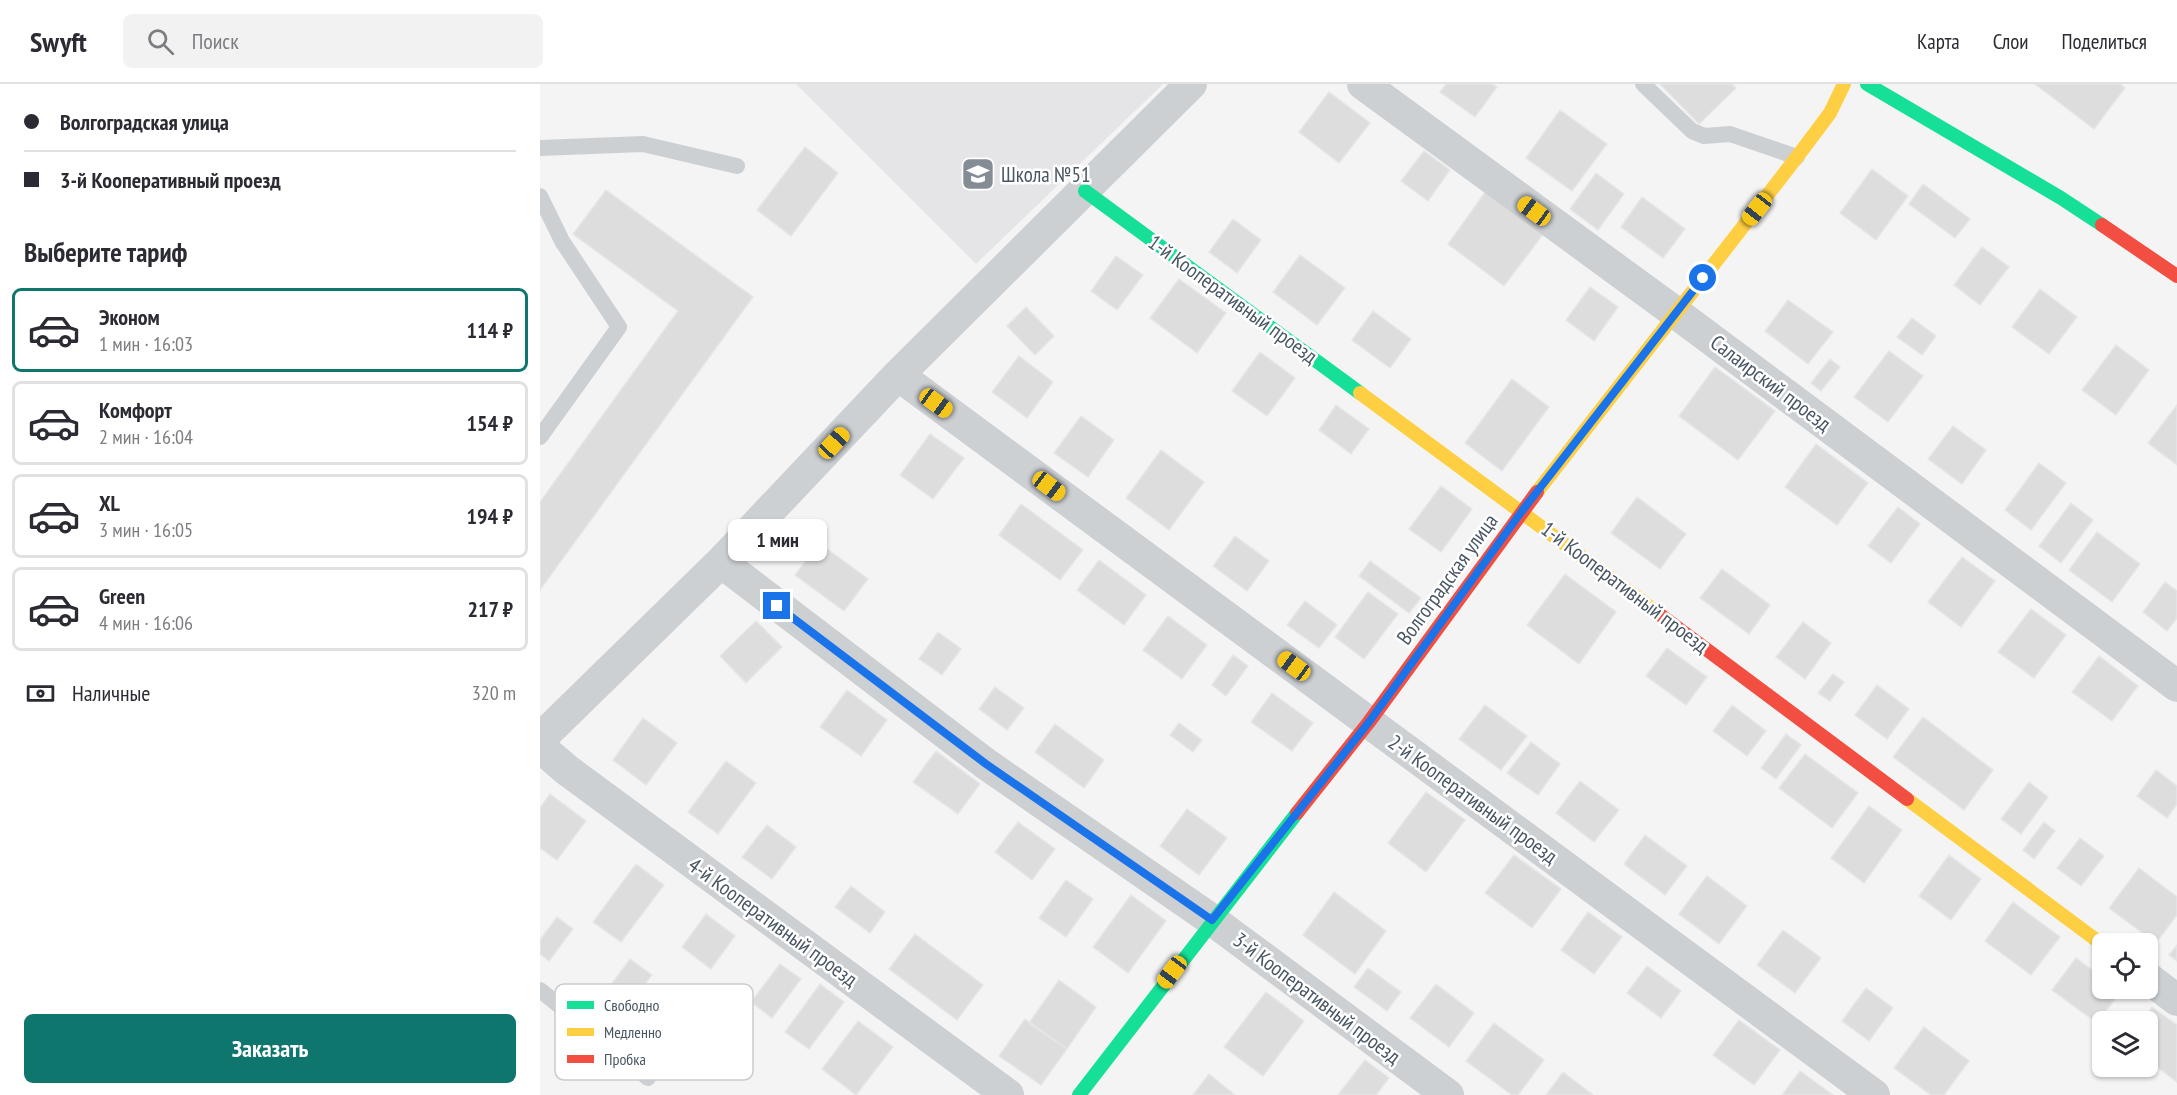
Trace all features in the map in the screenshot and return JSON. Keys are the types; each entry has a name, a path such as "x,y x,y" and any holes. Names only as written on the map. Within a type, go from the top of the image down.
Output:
{"street":[{"path":"540,740 721,562 898,375 1191,84"},
{"name":"Салаирский проезд","path":"1363,84 1507,192 1676,313 2177,686"},
{"name":"Волгоградская улица","path":"1079,1095 1212,920 1369,722 1522,511 1797,157 1830,112 1844,84"},
{"path":"1867,84 2061,198 2177,276"},
{"name":"1-й Кооперативный проезд","path":"1085,191 1522,511 2092,937"},
{"name":"2-й Кооперативный проезд","path":"898,375 1874,1095"},
{"name":"3-й Кооперативный проезд","path":"721,562 986,764 1212,920 1448,1095"},
{"name":"4-й Кооперативный проезд","path":"540,747 567,770 1008,1095"},
{"path":"2158,986 2177,1000"}],"lane":[{"path":"1643,84 1692,131 1704,136 1730,134 1797,157"},
{"path":"540,148 643,144 737,166"},
{"path":"540,196 562,241 619,327 540,437"},
{"path":"540,990 555,1002"}],"shaded area":[{"name":"Школа №51","path":"796,84 1163,84 976,264"}],"building":[{"path":"1446,84 1492,84 1497,87 1475,117 1440,92"},
{"path":"1660,84 1732,84 1736,88 1699,124"},
{"path":"2035,84 2120,84 2125,88 2094,129"},
{"path":"1329,92 1370,123 1339,163 1299,132"},
{"path":"1560,110 1607,144 1572,191 1526,158"},
{"path":"805,147 838,173 791,236 757,210"},
{"path":"1424,151 1450,170 1428,201 1401,181"},
{"path":"1872,169 1908,196 1876,240 1840,213"},
{"path":"1596,173 1624,194 1598,230 1570,209"},
{"path":"1923,184 1970,219 1955,238 1909,204"},
{"path":"606,190 753,297 540,590 540,502 678,311 573,234"},
{"path":"1486,191 1544,233 1504,286 1448,244"},
{"path":"1642,197 1685,229 1663,258 1621,227"},
{"path":"1233,219 1261,240 1237,273 1209,252"},
{"path":"1982,247 2009,267 1980,305 1954,285"},
{"path":"1300,255 1345,288 1317,325 1273,292"},
{"path":"1116,256 1143,275 1117,310 1091,291"},
{"path":"1179,279 1226,313 1197,353 1150,318"},
{"path":"1590,287 1618,307 1594,341 1566,320"},
{"path":"2040,289 2077,317 2049,354 2012,327"},
{"path":"1788,300 1833,332 1808,364 1765,331"},
{"path":"1026,307 1054,336 1035,355 1007,326"},
{"path":"1373,311 1411,339 1390,368 1352,340"},
{"path":"1912,318 1936,336 1922,355 1897,337"},
{"path":"2116,345 2149,370 2116,415 2082,390"},
{"path":"1889,351 1923,376 1888,422 1854,397"},
{"path":"1260,352 1295,378 1267,416 1232,391"},
{"path":"1019,356 1053,382 1027,418 992,392"},
{"path":"1830,359 1840,367 1821,391 1811,383"},
{"path":"1715,367 1775,411 1738,460 1679,416"},
{"path":"1512,379 1549,407 1502,471 1465,443"},
{"path":"1336,405 1369,429 1351,454 1319,430"},
{"path":"2177,405 2177,465 2148,443"},
{"path":"1081,416 1114,440 1088,477 1054,453"},
{"path":"1953,426 1986,450 1962,484 1928,459"},
{"path":"930,434 964,458 933,499 900,475"},
{"path":"1816,444 1868,483 1837,525 1785,487"},
{"path":"1161,450 1204,482 1169,530 1126,498"},
{"path":"2039,463 2066,483 2031,530 2005,510"},
{"path":"1441,486 1472,509 1441,552 1409,529"},
{"path":"1637,497 1686,534 1660,569 1611,533"},
{"path":"2071,503 2093,520 2061,563 2039,546"},
{"path":"1021,504 1083,550 1060,580 999,535"},
{"path":"1898,507 1920,524 1891,563 1868,546"},
{"path":"2097,532 2140,564 2112,602 2069,570"},
{"path":"1235,536 1269,561 1247,591 1213,566"},
{"path":"819,543 868,579 844,611 795,575"},
{"path":"1962,557 1995,581 1961,627 1928,602"},
{"path":"1099,560 1146,595 1124,625 1077,590"},
{"path":"1370,561 1421,598 1409,613 1359,576"},
{"path":"1722,569 1770,605 1749,634 1700,598"},
{"path":"1565,574 1616,612 1579,664 1527,625"},
{"path":"2165,582 2177,591 2177,618 2167,631 2143,612"},
{"path":"1368,592 1398,614 1364,659 1335,637"},
{"path":"1305,601 1337,625 1319,648 1287,625"},
{"path":"2031,609 2066,635 2034,678 1998,652"},
{"path":"1168,616 1207,645 1182,679 1143,650"},
{"path":"756,621 782,647 746,683 720,656"},
{"path":"1803,622 1831,643 1805,679 1776,657"},
{"path":"938,632 961,649 942,675 919,659"},
{"path":"1667,648 1707,677 1686,705 1646,676"},
{"path":"1233,655 1248,666 1226,696 1212,685"},
{"path":"2099,656 2138,686 2112,721 2072,692"},
{"path":"1833,674 1844,682 1830,701 1818,693"},
{"path":"1877,685 1909,709 1887,739 1855,715"},
{"path":"995,687 1024,708 1007,730 979,709"},
{"path":"847,690 887,720 861,756 820,727"},
{"path":"1272,693 1313,723 1292,751 1251,722"},
{"path":"1485,705 1527,736 1501,770 1459,739"},
{"path":"1732,705 1766,731 1747,756 1713,731"},
{"path":"1923,717 1993,770 1964,810 1893,757"},
{"path":"643,718 677,743 646,785 613,760"},
{"path":"1179,723 1202,740 1193,752 1170,735"},
{"path":"1055,724 1104,760 1084,788 1035,752"},
{"path":"1786,734 1801,745 1776,779 1761,768"},
{"path":"1531,742 1560,764 1538,795 1507,773"},
{"path":"936,751 980,784 958,814 913,782"},
{"path":"1805,754 1858,793 1832,828 1779,788"},
{"path":"726,761 756,783 718,834 688,812"},
{"path":"2156,770 2177,786 2177,804 2167,818 2137,796"},
{"path":"1580,781 1619,810 1594,842 1556,813"},
{"path":"2029,782 2048,797 2021,834 2001,819"},
{"path":"1426,792 1465,820 1426,872 1388,843"},
{"path":"550,794 586,821 557,860 540,848 540,808"},
{"path":"1869,806 1902,830 1864,883 1831,858"},
{"path":"1187,809 1227,838 1199,875 1160,846"},
{"path":"1018,822 1055,849 1032,880 995,852"},
{"path":"2044,822 2055,831 2034,859 2023,850"},
{"path":"767,825 796,847 772,879 742,857"},
{"path":"1645,835 1687,866 1665,895 1624,864"},
{"path":"2080,838 2104,856 2081,886 2057,868"},
{"path":"1514,855 1561,889 1532,928 1485,893"},
{"path":"1949,855 1981,879 1951,920 1919,896"},
{"path":"636,864 664,885 621,942 593,922"},
{"path":"2139,868 2177,897 2177,915 2158,940 2158,933 2143,933 2109,908"},
{"path":"1707,876 1747,906 1719,944 1679,914"},
{"path":"1066,880 1093,899 1066,937 1039,918"},
{"path":"851,886 885,912 870,933 835,907"},
{"path":"1334,892 1386,931 1355,974 1303,935"},
{"path":"1131,895 1166,921 1128,973 1093,947"},
{"path":"2013,902 2060,937 2031,975 1985,941"},
{"path":"1588,912 1622,937 1594,974 1561,950"},
{"path":"706,914 735,936 711,969 682,947"},
{"path":"557,917 573,929 549,961 540,954 540,940"},
{"path":"1783,930 1821,958 1795,993 1757,965"},
{"path":"915,934 983,985 957,1020 889,969"},
{"path":"2177,945 2177,961 2169,955"},
{"path":"2076,958 2092,970 2092,999 2115,999 2106,1011 2092,1011 2092,1019 2052,990"},
{"path":"630,959 652,975 645,984 612,984"},
{"path":"780,964 801,979 772,1018 753,1004 753,999"},
{"path":"1647,966 1681,991 1661,1018 1627,993"},
{"path":"1368,968 1401,992 1387,1011 1354,987"},
{"path":"1059,980 1096,1007 1067,1049 1029,1023"},
{"path":"820,984 844,1002 809,1049 785,1032"},
{"path":"1436,984 1474,1013 1449,1047 1410,1018"},
{"path":"1866,988 1893,1008 1869,1041 1842,1021"},
{"path":"1266,992 1304,1021 1263,1076 1224,1047"},
{"path":"2158,1011 2177,1025 2177,1082 2158,1068"},
{"path":"1025,1019 1067,1049 1041,1085 999,1056"},
{"path":"1739,1020 1780,1050 1754,1085 1713,1055"},
{"path":"858,1021 893,1047 856,1095 822,1069"},
{"path":"1494,1023 1544,1060 1518,1095 1512,1095 1466,1061"},
{"path":"1924,1027 1969,1061 1944,1095 1931,1095 1894,1068"},
{"path":"1365,1060 1389,1078 1376,1095 1338,1095"},
{"path":"1800,1071 1833,1095 1782,1095"},
{"path":"1563,1072 1593,1095 1546,1095"},
{"path":"1209,1074 1235,1095 1193,1095"}],"traffic: fast":[{"path":"1867,84 2061,198 2102,225"},
{"path":"1085,191 1360,393"},
{"path":"1079,1095 1297,813"}],"traffic: slow":[{"path":"1537,492 1797,157 1830,113 1844,84"},
{"path":"1360,393 1659,614"},
{"path":"1907,799 2092,937"}],"traffic: jam":[{"path":"2102,225 2177,276"},
{"path":"1297,813 1369,722 1537,492"},
{"path":"1659,614 1907,799"}],"place":[{"name":"Школа №51","path":"978,174"}],"route":[{"path":"777,606 986,764 1212,920 1369,722 1522,511 1703,278"}]}
